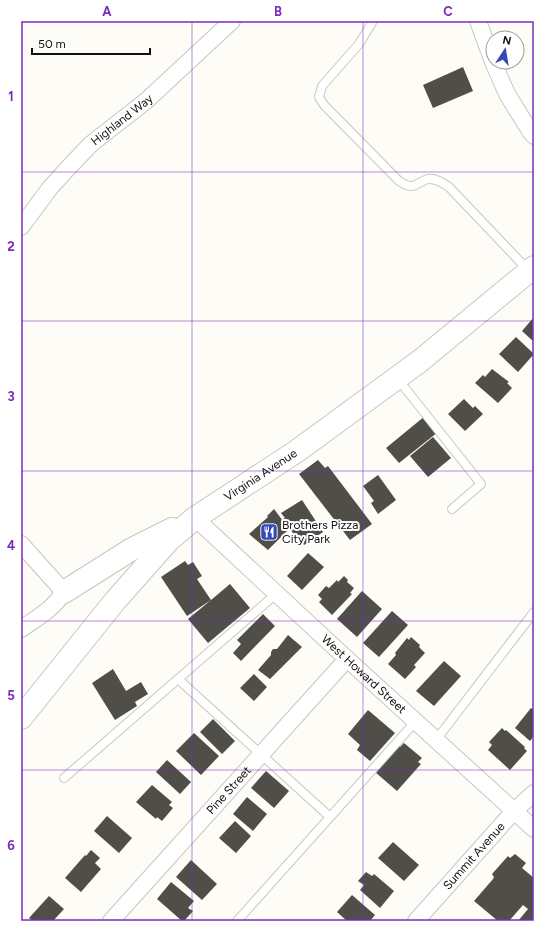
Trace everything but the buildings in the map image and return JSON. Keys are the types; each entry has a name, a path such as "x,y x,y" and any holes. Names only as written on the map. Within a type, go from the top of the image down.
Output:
{"main road":[{"name":"Virginia Avenue","path":"21,718 142,569 169,540 195,518 297,450 397,378 533,271"},
{"path":"64,592 132,549 195,518"}],"street":[{"name":"Highland Way","path":"21,227 50,188 91,144 146,102 232,21"},
{"path":"478,21 507,94 534,136"},
{"name":"West Howard Street","path":"195,518 276,594 534,829"},
{"path":"21,544 64,592 50,609 21,629"},
{"name":"Pine Street","path":"111,921 347,659"},
{"name":"Summit Avenue","path":"416,921 514,812 534,793"}],"lane":[{"path":"373,21 359,44 322,86 319,97 324,105 404,185 411,186 419,184 427,179 431,179 438,180 449,187 533,271"},
{"path":"397,378 481,484 452,509"},
{"path":"64,778 276,594"},
{"path":"436,740 534,612"},
{"path":"178,679 330,817"},
{"path":"237,921 416,721"}],"place":[{"name":"Brothers Pizza City Park","path":"269,532"}]}
